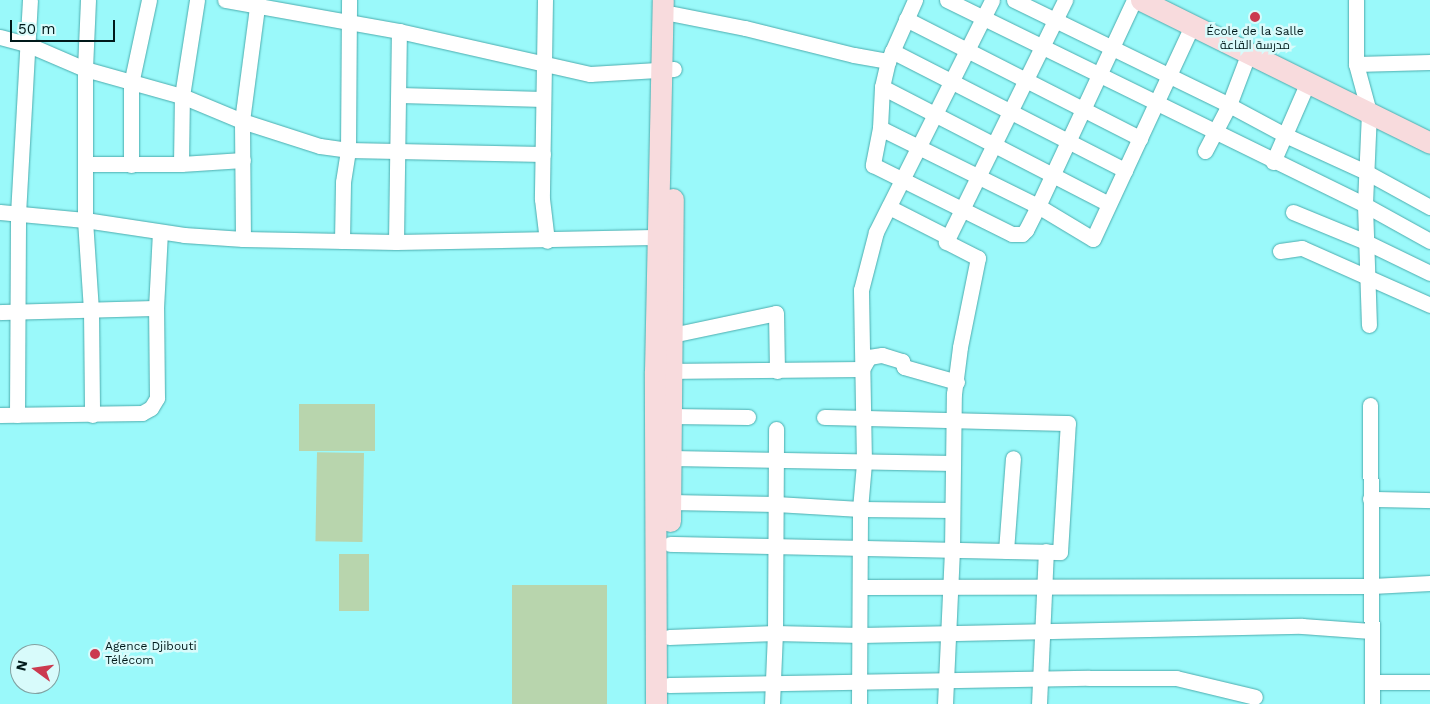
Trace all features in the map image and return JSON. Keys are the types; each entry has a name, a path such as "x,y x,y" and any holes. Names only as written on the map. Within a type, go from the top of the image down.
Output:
{"street":[{"path":"17,415 18,214 30,0"},
{"path":"88,0 85,69 85,220 91,311 92,415"},
{"path":"131,165 131,84 149,0"},
{"path":"181,164 182,96 197,0"},
{"path":"225,0 258,3 350,21 590,74 667,70"},
{"path":"342,241 343,182 348,150 349,0"},
{"path":"545,0 542,199 547,241"},
{"path":"915,0 890,56 882,87 880,128 873,165 1012,234 1022,234 1026,230 1134,0"},
{"path":"947,0 1155,104 1365,205 1430,241"},
{"path":"859,704 862,587 860,509 864,463 861,290 876,232 992,0"},
{"path":"1014,0 1229,105 1285,135 1366,172 1430,207"},
{"path":"945,704 952,550 954,421 960,347 978,258 946,242 1065,0"},
{"path":"1141,0 1248,55 1369,112 1430,144"},
{"path":"1356,0 1356,64 1369,112 1365,205 1369,324"},
{"path":"243,239 242,121 258,3"},
{"path":"656,704 667,70 670,5 745,28 854,55 890,56 952,81 1125,170"},
{"path":"906,19 1140,138"},
{"path":"880,128 918,145 1038,206 1093,239 1192,26"},
{"path":"396,242 400,96 399,31"},
{"path":"0,37 28,44 85,69 131,84 182,96 242,121 320,146 348,150 398,152 543,154"},
{"path":"1205,151 1229,105 1248,55"},
{"path":"1356,64 1430,62"},
{"path":"1274,162 1307,84"},
{"path":"882,87 1110,204"},
{"path":"400,96 543,99"},
{"path":"86,164 181,164 243,160"},
{"path":"889,207 948,237"},
{"path":"0,212 85,220 160,232 243,239 396,242 547,241 665,237"},
{"path":"1293,212 1366,242 1430,273"},
{"path":"0,415 142,413 154,403 157,398 156,308 160,232"},
{"path":"665,237 672,335 663,371 671,416 669,694 773,683 1176,678 1255,697"},
{"path":"1280,251 1302,248 1430,305"},
{"path":"0,312 156,308"},
{"path":"672,335 776,313 776,371"},
{"path":"862,370 869,357 882,355 902,361 904,367 957,382"},
{"path":"663,371 862,370"},
{"path":"1370,405 1372,704"},
{"path":"671,416 748,417"},
{"path":"670,544 1060,552 1068,423 824,417"},
{"path":"772,704 775,632 776,429"},
{"path":"670,458 953,464"},
{"path":"1006,551 1013,458"},
{"path":"1370,499 1430,500"},
{"path":"670,502 776,504 860,509 952,510"},
{"path":"1039,704 1046,551"},
{"path":"862,587 1372,586 1430,583"},
{"path":"669,637 775,632 861,635 1302,626 1371,631"},
{"path":"1372,682 1430,682"}],"green space":[{"path":"299,404 375,404 375,451 299,451"},
{"path":"317,452 364,453 362,542 315,541"},
{"path":"339,554 369,554 369,611 339,611"},
{"path":"512,585 607,585 607,704 512,704"}],"place":[{"name":"École de la Salle مدرسة القاعة","path":"1255,17"},
{"name":"Agence Djibouti Télécom","path":"95,654"}]}
